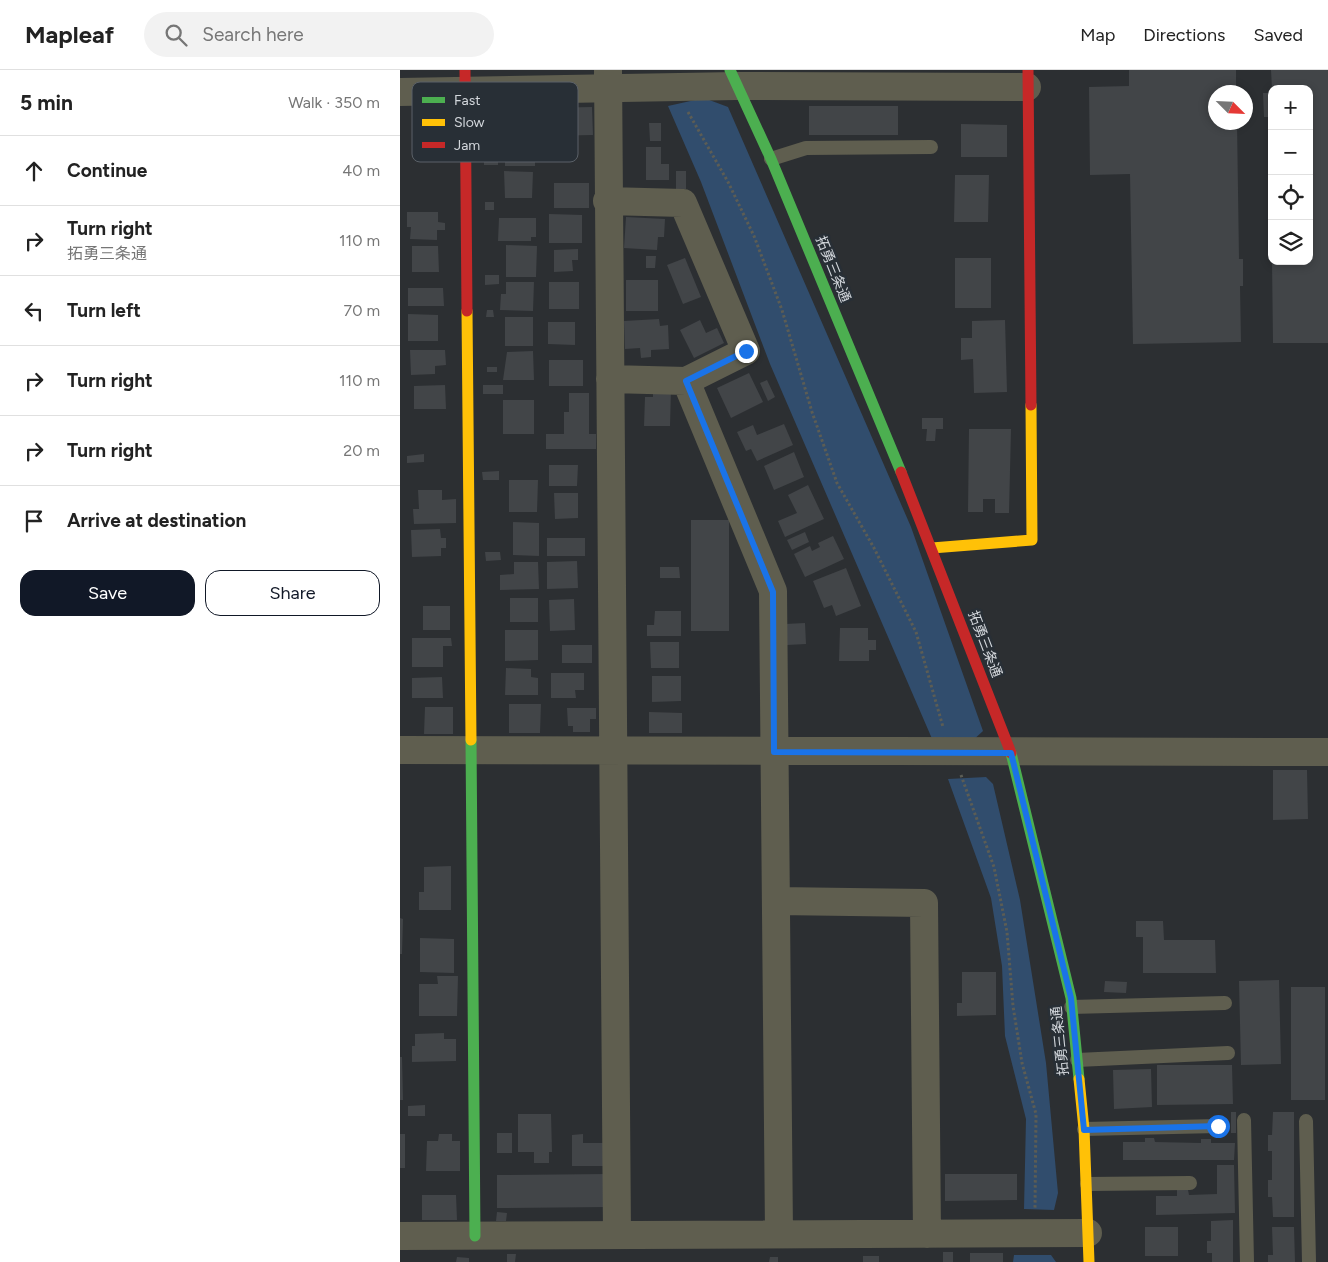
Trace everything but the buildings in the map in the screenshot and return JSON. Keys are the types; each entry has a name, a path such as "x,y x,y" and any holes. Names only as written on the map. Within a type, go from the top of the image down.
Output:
{"street":[{"path":"466,81 607,79 673,87 733,78 1028,79 1032,540 932,548"},
{"name":"拓勇三条通","path":"733,78 771,159 932,548 1011,753 1072,1006 1084,1130 1089,1262"},
{"path":"607,79 617,1236"},
{"path":"467,162 473,751 475,1236"},
{"path":"607,201 683,203 746,351 686,381 610,379"},
{"path":"686,381 773,592 779,1234"},
{"path":"400,750 1011,753 1328,752"},
{"path":"777,901 924,903 927,1234"},
{"path":"400,1236 1088,1233"}],"lane":[{"path":"771,159 806,148 931,146"},
{"path":"1072,1006 1225,1003"},
{"path":"1077,1060 1228,1053"},
{"path":"1244,1120 1247,1262"},
{"path":"1306,1121 1308,1262"},
{"path":"1084,1130 1218,1126"},
{"path":"1087,1184 1190,1183"}],"path":[{"path":"673,87 728,182 754,236 782,310 812,412 838,483 874,548 916,632 944,732 994,867 1007,932 1016,1025 1022,1063 1036,1114 1037,1174 1034,1234"}],"shaded area":[{"path":"704,98 728,107 911,527 983,731 971,742 933,741 770,364 701,182 668,106"},
{"path":"986,777 993,784 1020,900 1046,1063 1058,1193 1054,1210 1024,1209 1026,1119 1005,1036 1002,966 991,898 948,779"},
{"path":"1014,1255 1051,1255 1056,1262 1013,1262"}],"traffic: fast":[{"path":"730,70 771,159 901,472"},
{"path":"471,740 475,1236"},
{"path":"1011,753 1071,998 1079,1079"}],"traffic: slow":[{"path":"467,311 471,740"},
{"path":"932,548 1032,540 1031,405"},
{"path":"1079,1079 1084,1129 1089,1262"}],"traffic: jam":[{"path":"465,70 465,82"},
{"path":"1028,70 1031,405"},
{"path":"466,162 467,311"},
{"path":"901,472 1011,753"}],"route":[{"path":"746,351 686,381 773,592 774,752 1011,753 1071,998 1084,1130 1218,1126"}]}
